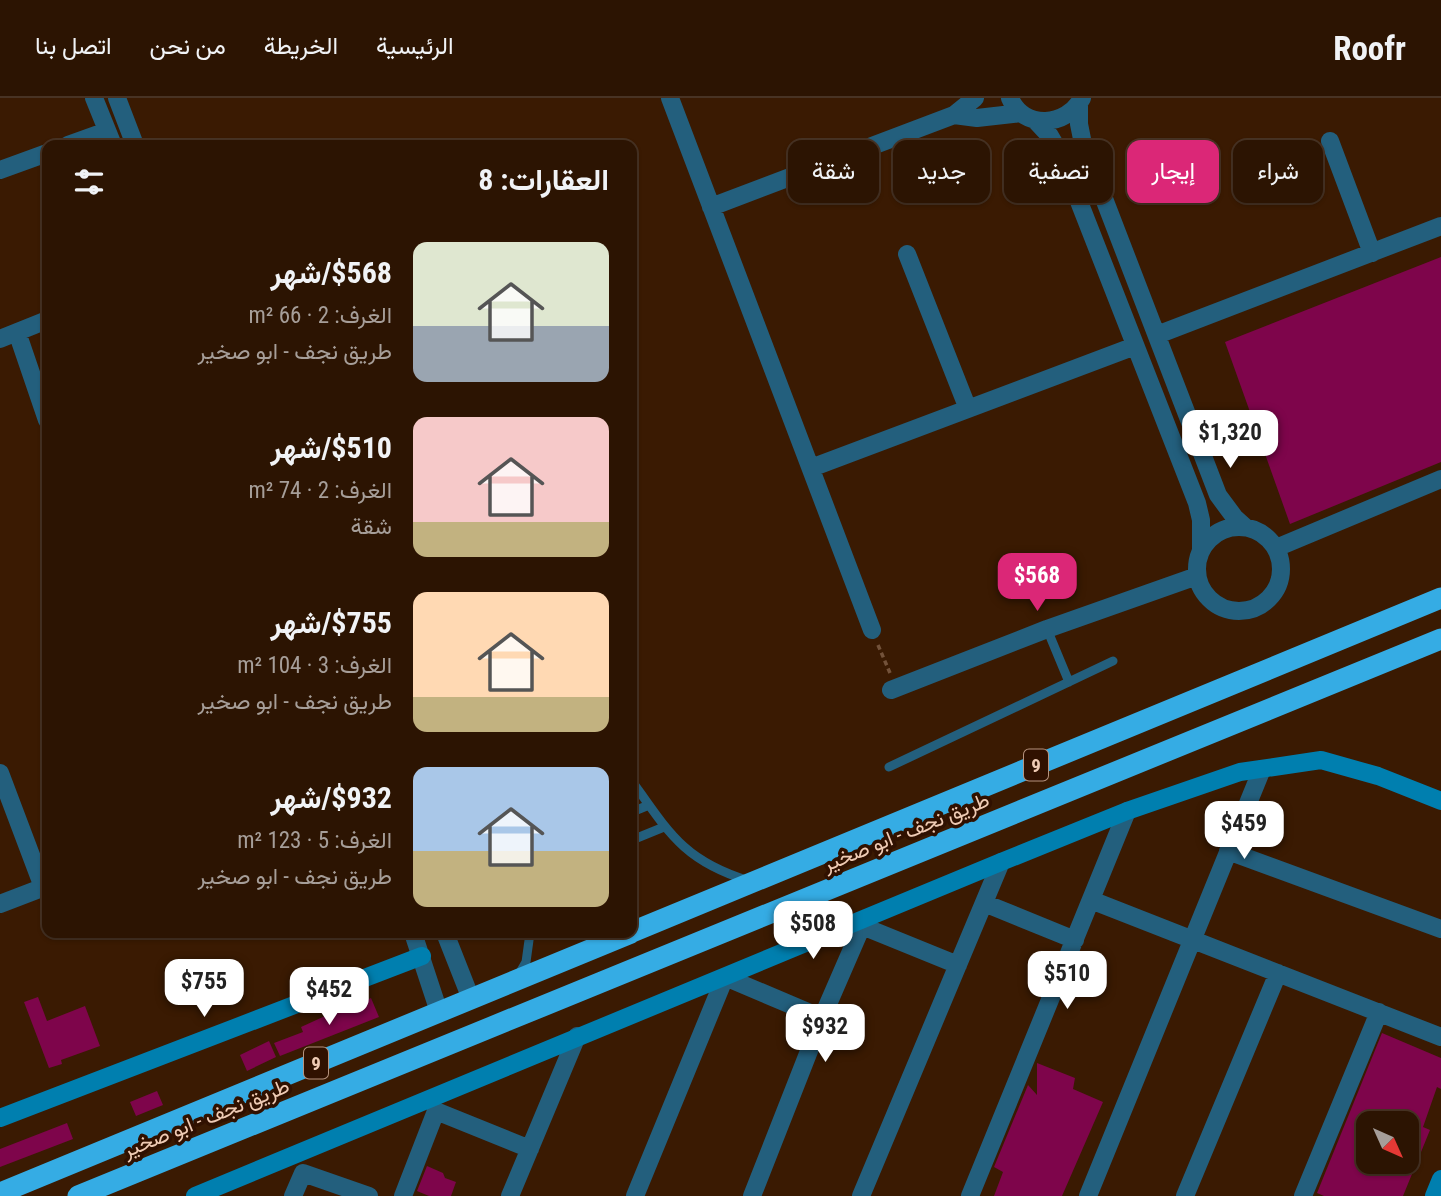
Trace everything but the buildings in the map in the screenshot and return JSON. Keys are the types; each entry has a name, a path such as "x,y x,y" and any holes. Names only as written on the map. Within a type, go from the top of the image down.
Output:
{"highway":[{"name":"طريق نجف - ابو صخير","path":"637,931 1441,598"},
{"name":"طريق نجف - ابو صخير","path":"78,1196 1441,639"},
{"name":"طريق نجف - ابو صخير","path":"0,1193 619,938"}],"main road":[{"path":"195,1196 297,1154 438,1103 577,1036 864,923 1001,862 1128,811 1240,772 1321,760 1378,776 1441,802"},
{"path":"0,1118 422,956"},
{"path":"1434,1196 1441,1180"}],"street":[{"path":"94,98 110,138"},
{"path":"117,98 133,140"},
{"path":"670,98 872,630"},
{"path":"711,207 954,116 975,98"},
{"path":"1010,98 1050,136 1060,153 1197,503 1201,527 1197,576 1203,591 1214,604 1229,610 1245,611 1261,606 1273,595 1280,580 1281,563 1276,548 1268,537 1245,527 1218,495 1083,144 1079,124 1080,101"},
{"path":"954,116 1029,117 1049,122 1062,118 1080,101"},
{"path":"1330,141 1372,253"},
{"path":"0,170 42,155"},
{"path":"1157,335 1441,226"},
{"path":"907,254 968,409"},
{"path":"0,339 42,322"},
{"path":"17,332 42,405"},
{"path":"811,468 1135,346"},
{"path":"1276,548 1441,478"},
{"path":"1200,551 1208,540 1219,532 1232,527 1245,527"},
{"path":"894,689 1047,629 1197,576"},
{"path":"1088,1196 1262,769"},
{"path":"0,774 42,879"},
{"path":"970,1196 1128,811"},
{"path":"1228,851 1441,929"},
{"path":"861,1196 1001,862"},
{"path":"0,904 42,887"},
{"path":"1091,900 1441,1037"},
{"path":"984,903 1075,940"},
{"path":"752,1196 822,1018 864,923 958,965"},
{"path":"415,938 439,1012"},
{"path":"447,938 471,999"},
{"path":"1185,1196 1278,973"},
{"path":"635,1196 725,977 822,1018"},
{"path":"1303,1196 1378,1012"},
{"path":"510,1196 577,1036"},
{"path":"403,1196 438,1103 530,1149"},
{"path":"293,1196 303,1173 297,1154"},
{"path":"303,1173 369,1196"}],"lane":[{"path":"1047,629 1069,682"},
{"path":"889,767 1113,662"},
{"path":"637,788 664,827 680,844 708,865 754,882"},
{"path":"637,810 649,805"},
{"path":"637,838 664,827"},
{"path":"516,980 526,962 529,938"}],"path":[{"path":"872,630 894,689"}]}
